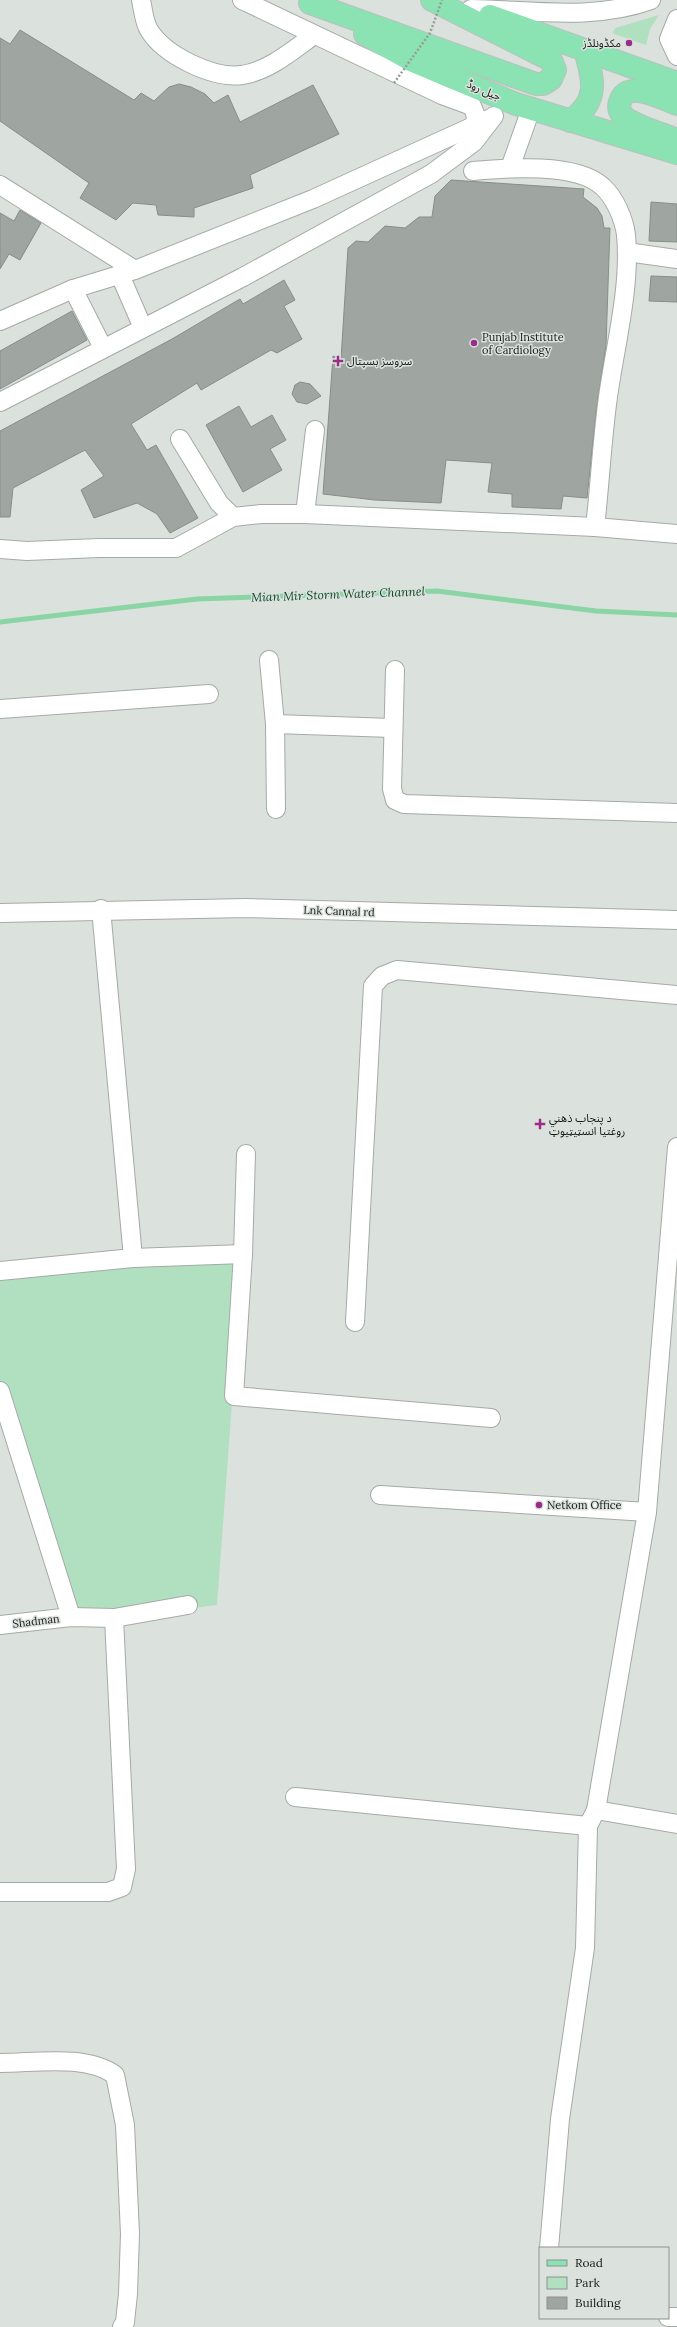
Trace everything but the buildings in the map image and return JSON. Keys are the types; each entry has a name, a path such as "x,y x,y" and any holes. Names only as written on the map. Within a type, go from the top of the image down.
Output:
{"main road":[{"path":"306,2 536,84 542,84 551,79 555,70 550,60 432,0"},
{"path":"449,0 585,51 677,83"},
{"name":"جیل روڈ","path":"306,2 411,60 523,106 677,153"},
{"path":"570,121 580,115 589,100 593,88 585,51"},
{"path":"677,104 639,90 631,90 625,93 620,101 619,109 624,118 677,140"}],"street":[{"path":"142,0 149,29 164,46 181,58 212,73 242,75 261,68 282,58 314,35"},
{"path":"242,0 442,95 472,106 476,116 475,124"},
{"path":"471,9 590,14 635,6 651,0"},
{"path":"677,19 668,39 677,56"},
{"path":"0,321 73,289 127,273 313,199 475,124 523,106"},
{"path":"510,168 523,106"},
{"path":"0,402 103,348 243,278 431,174 474,142 494,116"},
{"path":"473,171 510,168 540,168 578,175 602,186 612,198 621,217 626,233 627,252 622,304 608,399 595,527"},
{"path":"0,185 127,273 143,328"},
{"path":"627,252 677,259"},
{"path":"73,289 103,348"},
{"path":"305,514 315,430"},
{"path":"180,439 219,503 232,517"},
{"path":"0,549 27,551 99,548 176,548 232,517 261,514 305,514 595,527 677,534"},
{"path":"269,660 275,724 276,809"},
{"path":"395,670 392,728 392,789 395,800 404,804 677,813"},
{"path":"0,709 210,694"},
{"path":"275,724 392,728"},
{"name":"Lnk Cannal rd","path":"0,913 101,909 246,908 677,920"},
{"path":"101,909 133,1258"},
{"path":"355,1322 373,986 382,976 397,970 677,995"},
{"path":"549,2247 560,2119 585,1948 592,1818 647,1512 670,1315 677,1147"},
{"path":"246,1154 243,1254 234,1396 491,1418"},
{"path":"0,1271 133,1258 243,1254"},
{"path":"0,1392 72,1617"},
{"path":"380,1495 647,1512"},
{"name":"Shadman","path":"0,1625 72,1617 114,1618 188,1605"},
{"path":"0,1892 108,1892 122,1887 126,1869 114,1618"},
{"path":"295,1797 677,1824"},
{"path":"0,2063 85,2062 106,2069 115,2076 125,2125 130,2234 128,2294 125,2322 122,2327"}],"path":[{"path":"394,83 430,33 442,0"}],"green space":[{"path":"659,15 650,29 646,45 614,34 613,32 615,28"},
{"path":"243,1254 217,1605 114,1618 71,1617 0,1391 0,1271"}],"waterway":[{"name":"Mian Mir Storm Water Channel","path":"0,622 197,599 437,591 596,611 677,615"}],"place":[{"name":"مکڈونلڈز","path":"629,43"},
{"name":"Punjab Institute of Cardiology","path":"474,343"},
{"name":"سروسز ہسپتال","path":"338,361"},
{"name":"د پنجاب ذهني روغتیا انسټیټیوټ","path":"540,1124"},
{"name":"Netkom Office","path":"539,1505"}]}
